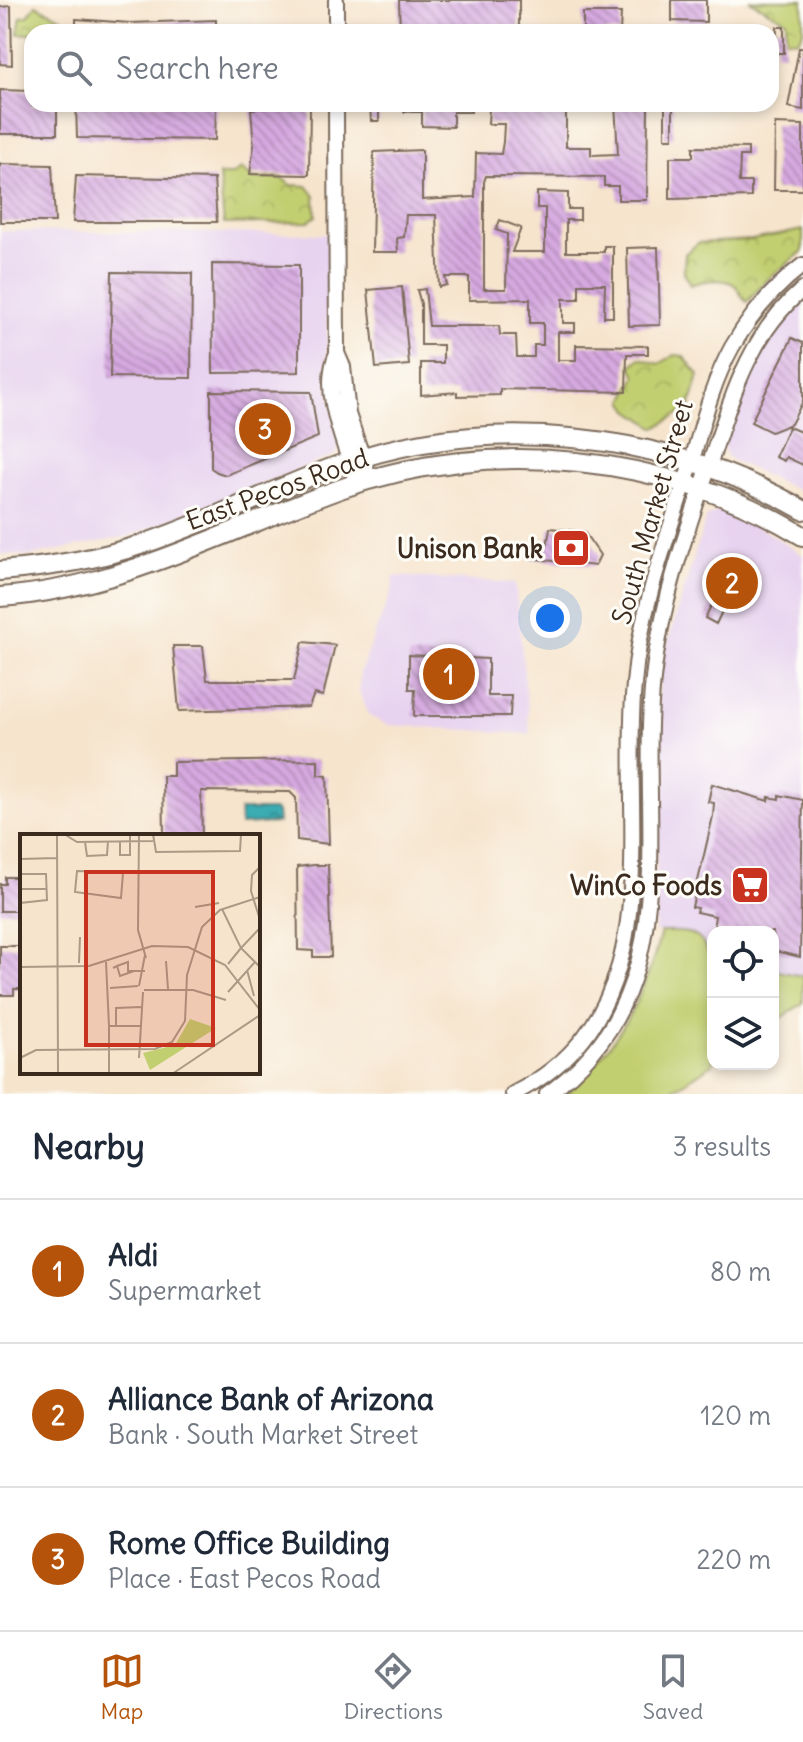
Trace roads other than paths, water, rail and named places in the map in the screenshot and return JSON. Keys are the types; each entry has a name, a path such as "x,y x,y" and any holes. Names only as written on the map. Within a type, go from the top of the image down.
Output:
{"main road":[{"name":"East Pecos Road","path":"0,571 64,565 114,552 165,536 357,460 438,442 512,437 605,443 700,464 803,510"},
{"name":"East Pecos Road","path":"0,597 57,590 150,564 363,482 449,464 538,460 615,468 693,486 803,536"},
{"path":"57,590 79,572 113,564 114,552"}],"street":[{"path":"336,0 336,24"},
{"path":"336,112 337,353 343,367 348,414 363,482"},
{"name":"South Market Street","path":"700,464 714,389 732,347 767,299 803,265"},
{"name":"South Market Street","path":"513,1094 542,1077 578,1042 601,1010 621,967 631,918 632,712 637,652 648,599 700,464 746,361 769,325 803,289"},
{"name":"South Market Street","path":"547,1094 574,1073 611,1028 643,953 650,897 653,678 693,486"}],"water":[{"path":"240,810 273,810 277,812 278,823 240,825"}],"place":[{"name":"Rome Office Building","path":"265,429"},
{"name":"Unison Bank","path":"571,548"},
{"name":"Alliance Bank of Arizona","path":"732,583"},
{"name":"Aldi","path":"449,674"},
{"name":"WinCo Foods","path":"750,885"}]}
